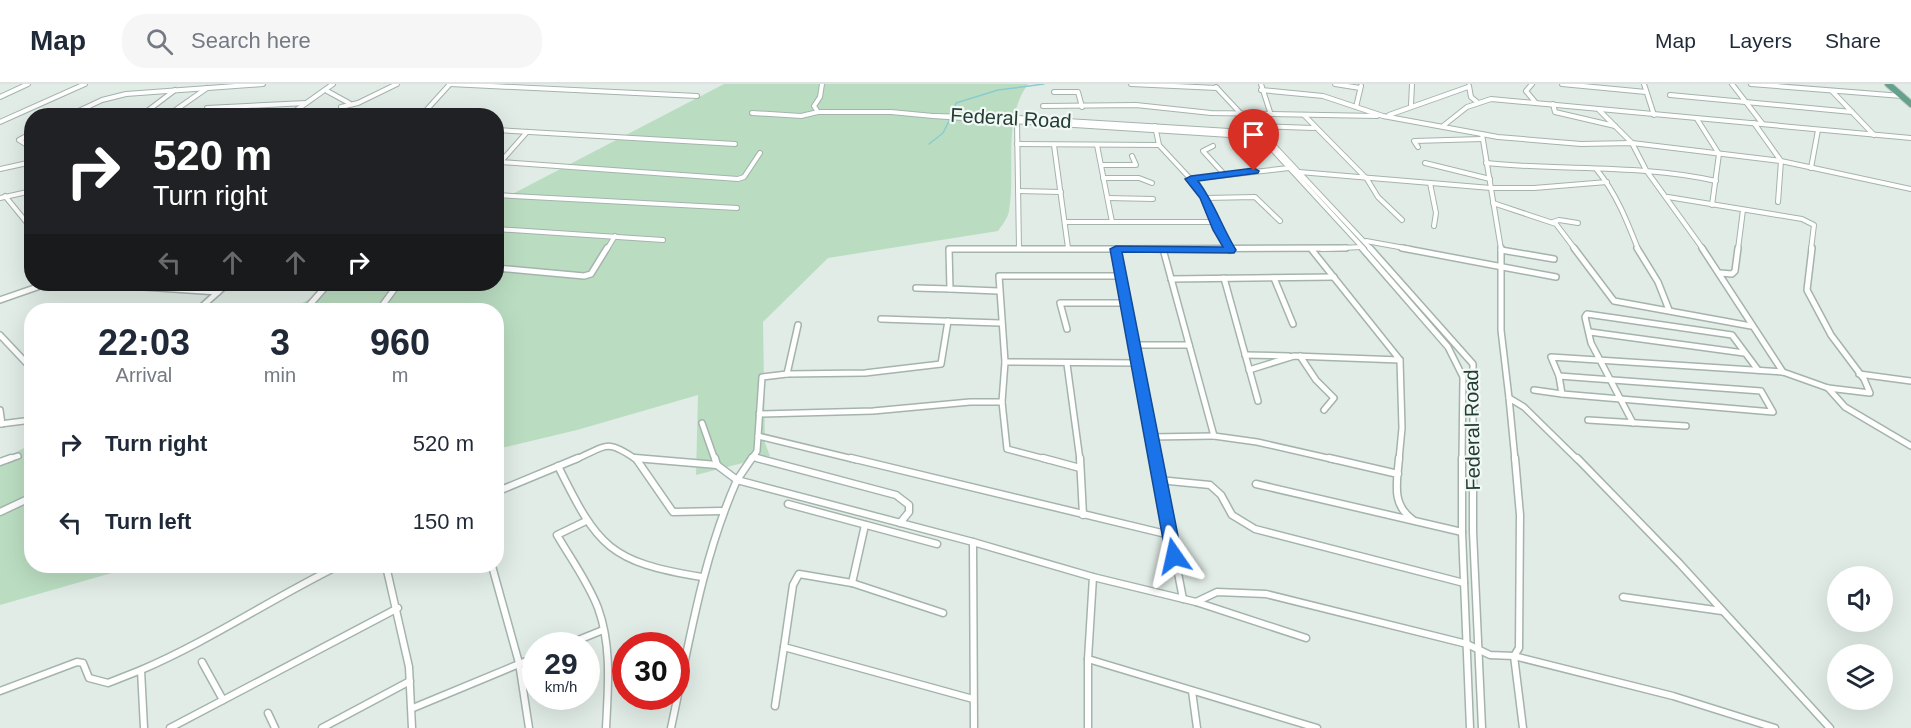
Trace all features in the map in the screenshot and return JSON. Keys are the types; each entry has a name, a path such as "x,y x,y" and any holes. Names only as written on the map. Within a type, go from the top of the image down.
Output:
{"main road":[{"path":"1888,84 1911,102"},
{"path":"1893,84 1911,102"}],"street":[{"path":"0,97 28,84"},
{"path":"31,108 85,84"},
{"path":"86,108 110,97 177,89 263,84"},
{"path":"300,108 327,91 333,84"},
{"path":"341,107 358,103 397,84"},
{"path":"429,108 450,84 530,85 697,96"},
{"path":"818,112 814,106 820,97 822,84"},
{"path":"1131,84 1215,86 1260,135"},
{"path":"1261,84 1261,90 1270,112"},
{"path":"1335,84 1360,86 1356,108"},
{"path":"1411,105 1412,84"},
{"path":"1532,84 1526,91 1536,103"},
{"path":"1562,84 1646,92"},
{"path":"1644,84 1654,115"},
{"path":"1732,84 1762,123"},
{"path":"1751,84 1902,96"},
{"path":"1803,84 1807,88"},
{"path":"1043,106 1136,105 1211,113 1270,112 1383,116 1392,115 1411,105 1469,86 1471,97 1477,102"},
{"path":"178,108 208,87"},
{"path":"151,108 177,89"},
{"path":"1261,90 1323,96 1383,116 1443,126 1482,136"},
{"path":"327,91 349,104"},
{"path":"1832,91 1874,135"},
{"path":"1054,92 1078,93 1082,107"},
{"path":"1670,95 1852,112"},
{"path":"1443,126 1477,102 1491,99 1911,138"},
{"path":"207,108 306,104"},
{"path":"1553,104 1555,112 1617,126"},
{"path":"1598,109 1632,143 1646,170 1668,197 1720,273 1752,326 1784,372"},
{"path":"0,122 24,111"},
{"name":"Federal Road","path":"752,113 801,116 818,112 837,114 891,112 1017,122 1155,128"},
{"path":"1304,115 1314,128 1367,179 1378,197 1402,220"},
{"name":"Federal Road","path":"958,117 1260,135 1299,172 1364,241 1473,364 1473,532 1482,728"},
{"path":"1697,119 1719,154 1712,205"},
{"path":"1017,122 1019,249"},
{"path":"1754,123 1781,161 1778,202"},
{"path":"1254,126 1314,128"},
{"path":"1155,128 1159,145 1206,198 1214,222 1230,250"},
{"path":"1811,168 1818,130"},
{"path":"504,131 735,144"},
{"path":"504,158 526,132"},
{"name":"Federal Road","path":"1260,135 1362,247 1417,312 1457,361 1463,377 1462,532 1470,728"},
{"path":"1482,136 1501,250 1501,330 1521,515 1519,648 1514,656 1523,728"},
{"path":"1418,147 1414,141 1482,136 1581,144 1632,143 1781,161 1911,189"},
{"path":"1017,144 1159,145"},
{"path":"1054,145 1068,248"},
{"path":"1097,145 1112,222"},
{"path":"1213,146 1203,151 1224,174"},
{"path":"504,162 738,179 744,177 760,153"},
{"path":"1101,165 1136,165 1133,159 1143,160"},
{"path":"1425,163 1490,179"},
{"path":"1486,163 1544,169 1646,170 1693,175 1716,181"},
{"path":"0,169 24,164"},
{"path":"1191,179 1289,168"},
{"path":"1598,170 1626,218 1640,256 1658,282 1669,310"},
{"path":"1299,172 1491,188 1534,188 1607,182"},
{"path":"1103,178 1139,178 1152,183"},
{"path":"1430,183 1437,213 1434,226"},
{"path":"1018,191 1061,192"},
{"path":"24,193 3,197 24,222"},
{"path":"504,195 737,208"},
{"path":"1206,198 1255,197 1280,221"},
{"path":"1562,394 1559,376 1551,357 1784,372 1828,388 1870,393 1864,379 1831,335 1807,290 1814,225 1802,219 1668,197"},
{"path":"1108,198 1153,198"},
{"path":"1493,203 1553,222 1614,301 1752,326"},
{"path":"1720,273 1732,274 1735,271 1743,210"},
{"path":"1553,222 1558,220 1578,223"},
{"path":"1065,222 1214,222"},
{"path":"504,229 663,240"},
{"path":"504,269 584,276 591,274 615,236"},
{"path":"1364,241 1556,277"},
{"path":"950,289 949,249 1312,250 1362,247"},
{"path":"1116,249 1183,599"},
{"path":"1163,249 1214,436"},
{"path":"1312,250 1400,360 1402,428 1397,505 1413,520"},
{"path":"1501,250 1554,259"},
{"path":"1080,468 1007,449 1002,402 1005,362 1000,323 999,276 1121,276"},
{"path":"1171,279 1334,277"},
{"path":"1224,278 1258,401"},
{"path":"1274,278 1293,324"},
{"path":"916,288 998,291"},
{"path":"0,300 26,291"},
{"path":"201,291 218,292"},
{"path":"310,303 322,291"},
{"path":"206,303 218,292"},
{"path":"1067,329 1060,303 1125,303"},
{"path":"1417,312 1426,311"},
{"path":"1633,423 1592,343 1585,317 1595,315 1732,335 1758,370"},
{"path":"881,319 1000,323"},
{"path":"671,728 702,577 721,511 736,480 757,451 762,377 787,374 865,373 942,364 948,321"},
{"path":"787,374 798,325"},
{"path":"1590,332 1744,353"},
{"path":"0,335 24,360"},
{"path":"1133,345 1189,345"},
{"path":"1245,355 1400,360"},
{"path":"1249,370 1297,356"},
{"path":"1297,356 1334,398 1324,410"},
{"path":"1005,362 1136,363"},
{"path":"1067,364 1080,468 1083,515"},
{"path":"1858,373 1911,381"},
{"path":"1534,390 1620,400 1773,412 1761,391 1559,376"},
{"path":"1828,388 1845,407 1911,446"},
{"path":"1509,398 1532,414 1724,612 1830,728"},
{"path":"759,414 873,411 970,402 1002,402"},
{"path":"0,410 1,424 24,421"},
{"path":"1588,420 1686,426"},
{"path":"702,423 717,465"},
{"path":"758,435 1170,536"},
{"path":"1151,437 1214,436 1257,442 1398,474"},
{"path":"504,489 610,445 617,446 637,460 673,512 721,511"},
{"path":"0,462 18,456"},
{"path":"752,458 896,495 909,505 909,512 900,523"},
{"path":"637,460 699,462 717,465 736,480 973,542 1093,577 1196,602 1306,638"},
{"path":"558,466 586,521 609,548 667,572 702,577"},
{"path":"1159,480 1210,485 1221,495 1232,514 1255,529 1464,583"},
{"path":"1256,484 1462,532"},
{"path":"0,512 24,501"},
{"path":"788,504 937,544"},
{"path":"586,521 557,535 598,608 603,630 606,728"},
{"path":"852,584 859,544 866,525"},
{"path":"973,542 974,728"},
{"path":"0,691 77,662 83,663 89,678 108,683 185,651 286,592 324,573"},
{"path":"388,573 398,608 410,681 413,708 412,728"},
{"path":"494,573 519,663 529,728"},
{"path":"775,706 793,585 799,574 852,584 943,614"},
{"path":"1088,728 1088,659 1093,577"},
{"path":"1196,602 1217,592 1266,594 1467,644 1490,655 1514,656 1673,696 1775,728"},
{"path":"1623,597 1724,612"},
{"path":"170,728 398,608"},
{"path":"598,632 603,630"},
{"path":"784,647 973,699"},
{"path":"1088,659 1317,728"},
{"path":"202,662 224,700"},
{"path":"413,708 522,662"},
{"path":"141,670 144,728"},
{"path":"322,728 410,681"},
{"path":"1192,691 1197,728"},
{"path":"268,713 275,728"}],"green space":[{"path":"724,84 1028,84 1015,113 1012,129 1009,211 998,231 828,258 763,322 765,443 770,456 696,475 698,395 577,430 504,447 504,303 302,303 326,291 504,291 504,198"},
{"path":"24,448 24,573 112,573 0,605 0,461"}],"waterway":[{"path":"952,115 956,103 998,90 1044,84"},
{"path":"929,144 943,133 950,119"}],"route":[{"path":"1174,556 1116,249 1230,250 1214,222 1206,198 1191,179 1254,171"}]}
